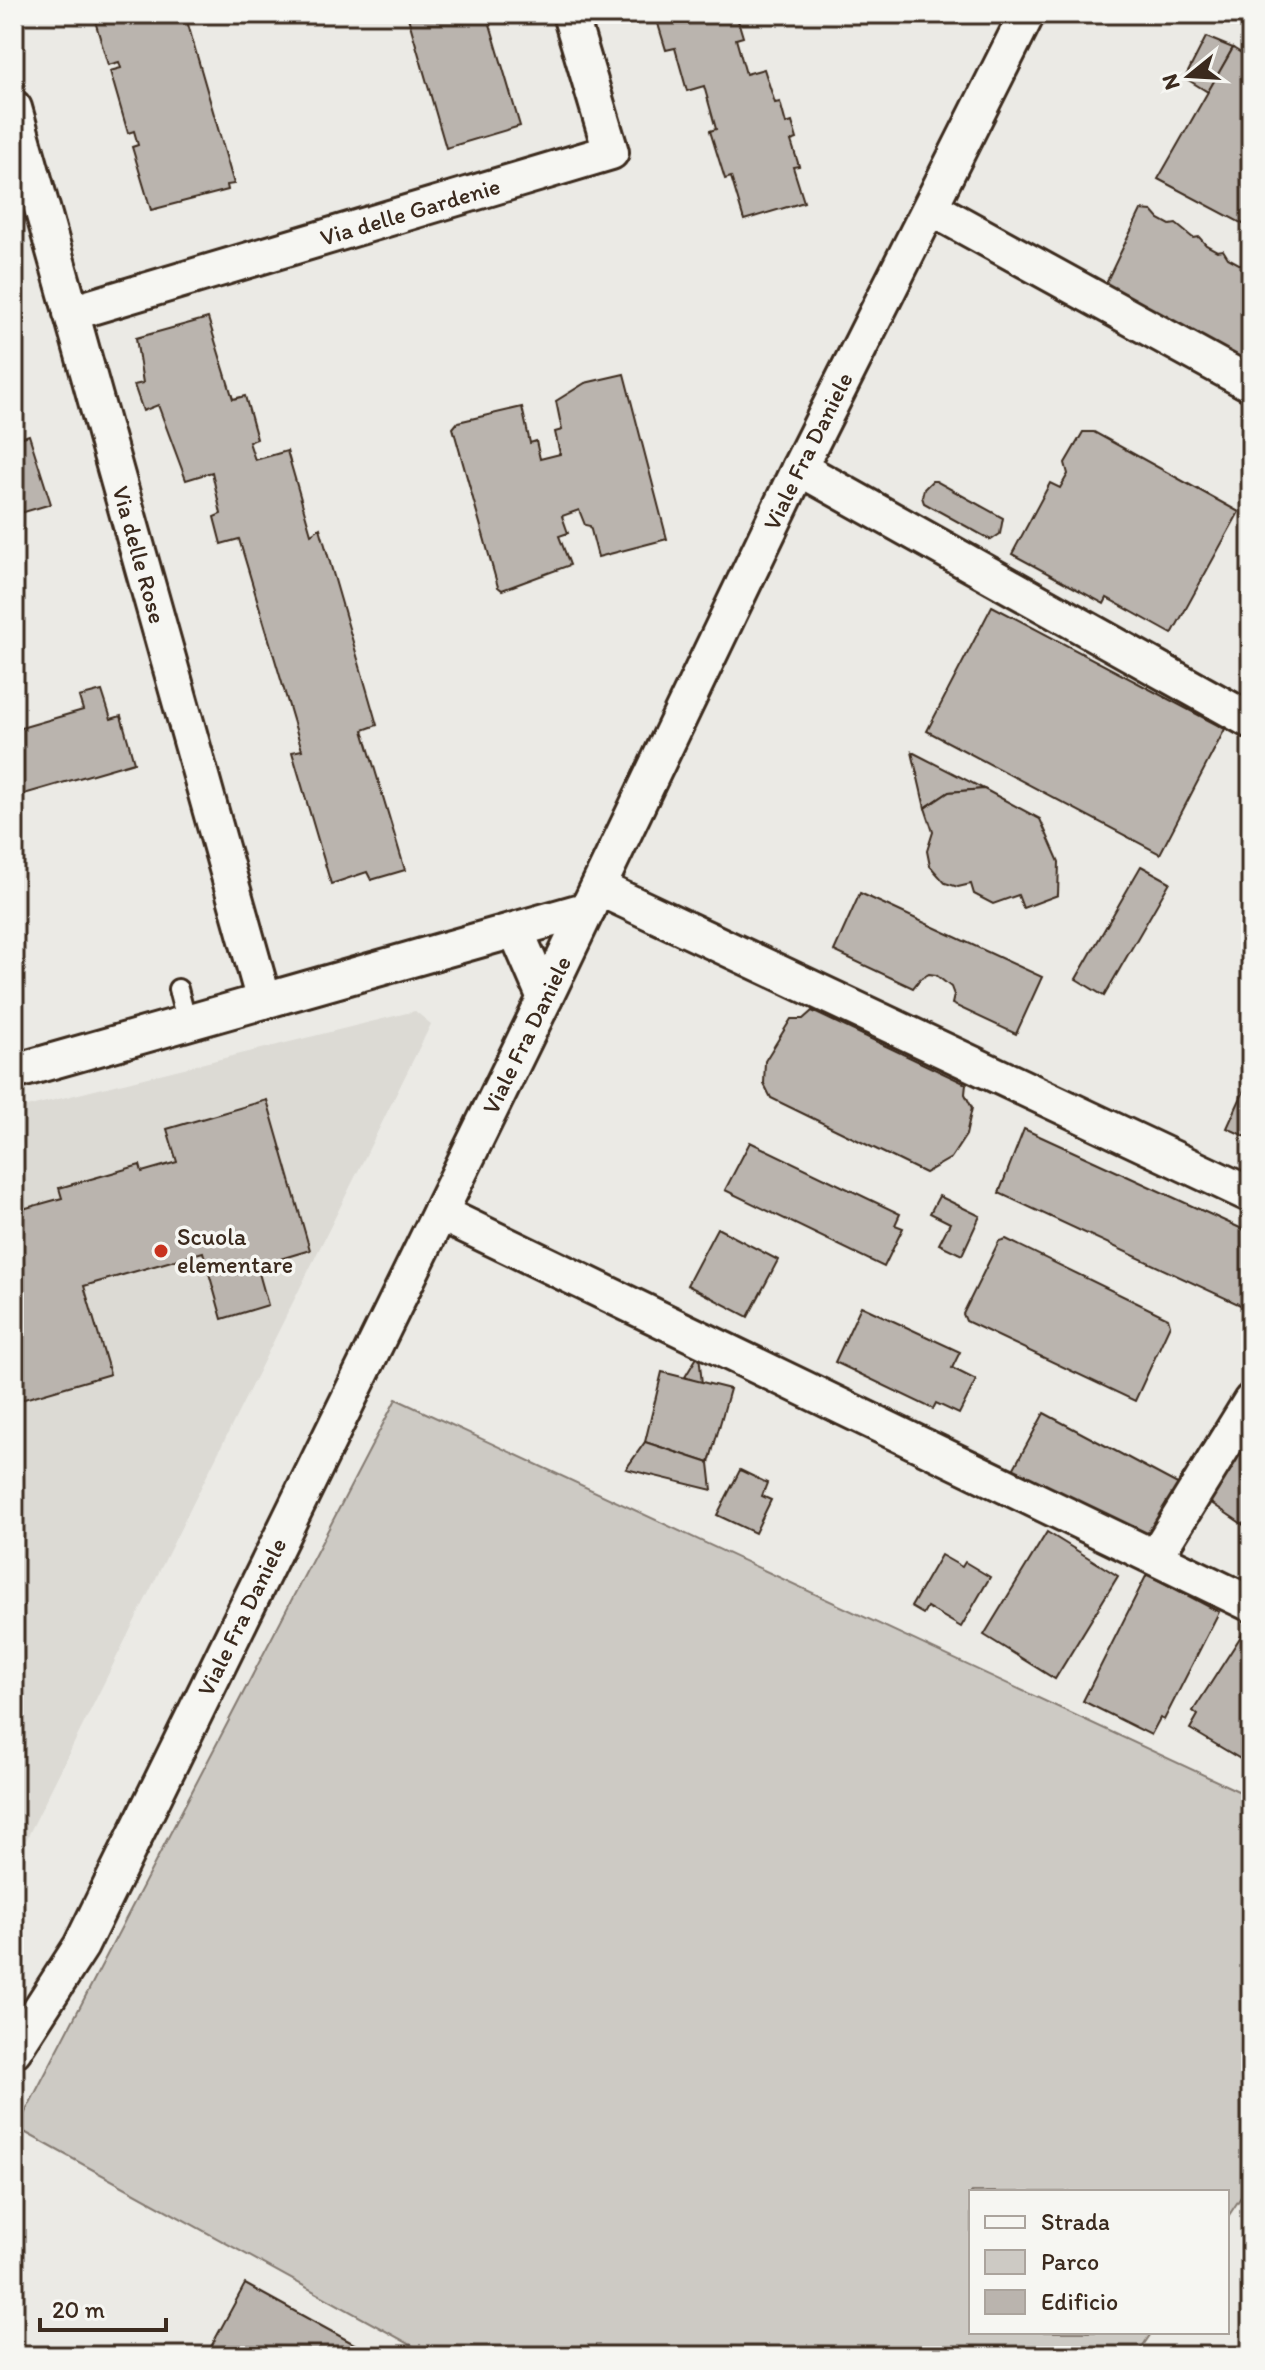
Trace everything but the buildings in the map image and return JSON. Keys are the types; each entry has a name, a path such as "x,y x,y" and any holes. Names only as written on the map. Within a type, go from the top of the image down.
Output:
{"street":[{"name":"Via delle Gardenie","path":"71,313 611,152 570,14"},
{"name":"Viale Fra Daniele","path":"14,2050 81,1946 594,898 799,468 1027,14"},
{"name":"Via delle Rose","path":"14,108 264,1001"},
{"path":"931,208 1251,384"},
{"path":"799,468 1251,721"},
{"path":"14,1072 516,931 594,898 1251,1195"},
{"path":"516,931 570,946"},
{"path":"516,931 545,998"},
{"path":"440,1213 1251,1604"},
{"path":"1155,1557 1251,1401"}],"lane":[{"path":"178,989 187,1023"}],"shaded area":[{"path":"415,1011 431,1024 26,1840 14,1834 14,1110"}],"green space":[{"path":"396,1399 1251,1797 1251,2182 1229,2215 1229,2190 969,2190 969,2334 1151,2334 1136,2356 431,2356 17,2128"}],"place":[{"name":"Scuola elementare","path":"161,1251"}]}
